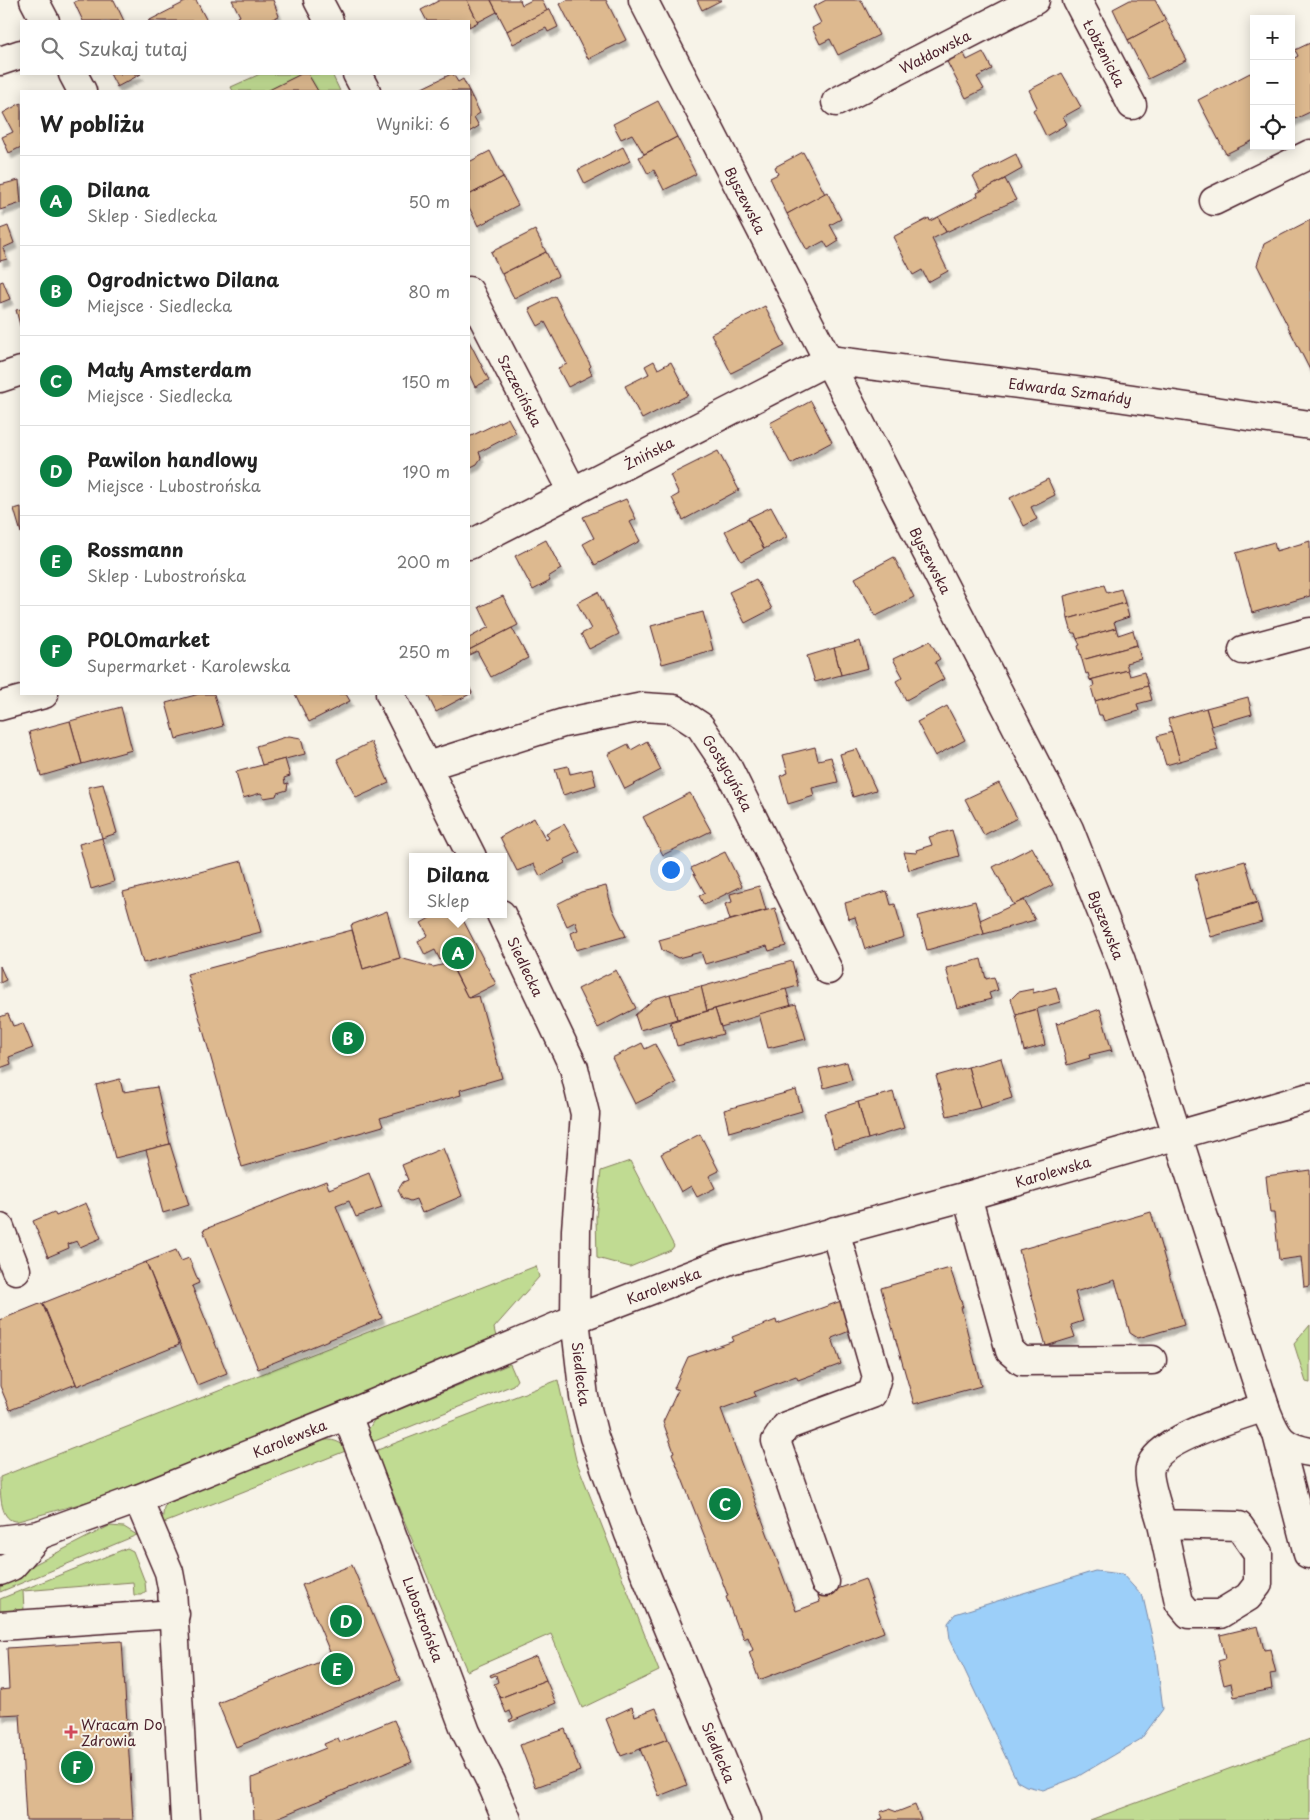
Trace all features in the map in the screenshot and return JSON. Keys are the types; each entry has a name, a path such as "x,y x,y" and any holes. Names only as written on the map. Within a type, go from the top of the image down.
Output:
{"street":[{"path":"34,0 44,20"},
{"path":"318,0 328,20"},
{"name":"Byszewska","path":"644,0 1068,830 1121,961 1265,1407 1278,1438 1308,1554"},
{"name":"Wałdowska","path":"836,102 1035,0"},
{"name":"Łobżenicka","path":"1077,0 1132,105"},
{"path":"0,61 20,54"},
{"path":"74,75 81,90"},
{"path":"357,75 365,90"},
{"path":"1214,201 1310,154"},
{"name":"Szczecińska","path":"470,293 573,492"},
{"name":"Edwarda Szmańdy","path":"829,360 1091,393 1310,425"},
{"name":"Żnińska","path":"470,544 829,360"},
{"path":"0,378 20,371"},
{"path":"1243,650 1310,632"},
{"path":"0,706 40,695"},
{"path":"391,695 470,853"},
{"name":"Gostycyńska","path":"427,766 563,723 643,707 674,709 700,726 728,768 828,970"},
{"name":"Siedlecka","path":"503,918 574,1068 585,1114 576,1230 575,1319 584,1397 605,1472 747,1820"},
{"name":"Karolewska","path":"0,1540 38,1536 138,1499 347,1415 575,1319 730,1260 967,1196 1310,1097"},
{"path":"967,1196 1010,1351 1022,1361 1152,1360"},
{"path":"0,1228 16,1270"},
{"path":"826,1582 776,1441 786,1426 872,1394 877,1377 835,1231"},
{"path":"1162,1524 1149,1470 1154,1458 1187,1435 1265,1407"},
{"name":"Lubostrońska","path":"347,1415 466,1732 491,1782 507,1820"},
{"path":"1278,1438 1300,1450 1310,1452"},
{"path":"138,1499 169,1572 175,1614 185,1820"},
{"name":"Karolewska","path":"0,1571 12,1566 38,1536"},
{"path":"0,1626 175,1614"}],"green space":[{"path":"258,75 332,75 340,90 232,90 231,87"},
{"path":"630,1161 674,1246 671,1250 630,1267 597,1258 596,1217 601,1171"},
{"path":"536,1266 539,1277 494,1328 496,1337 322,1410 101,1498 18,1521 12,1520 4,1512 1,1499 0,1477"},
{"path":"1310,1325 1310,1383 1306,1382 1294,1344"},
{"path":"510,1364 517,1380 513,1385 370,1443 367,1432 374,1420"},
{"path":"558,1380 576,1460 659,1671 582,1708 551,1634 467,1671 375,1451"},
{"path":"320,1440 336,1441 348,1450 164,1523 162,1522 164,1507 172,1499"},
{"path":"109,1526 124,1527 137,1535 0,1592 0,1582"},
{"path":"127,1548 133,1551 145,1582 146,1592 142,1595 134,1595 133,1582 23,1591 24,1610 18,1612 15,1608 11,1613 0,1612 0,1599"},
{"path":"1310,1739 1310,1820 1090,1820"}],"water":[{"path":"1095,1571 1122,1574 1143,1597 1156,1654 1163,1709 1141,1739 1077,1777 1043,1790 1026,1786 1017,1781 950,1639 948,1623 955,1614"}],"building":[{"path":"79,0 114,0 124,20 83,20 74,2"},
{"path":"189,0 196,0 206,20 150,20"},
{"path":"232,0 273,0 279,16 270,20 232,20 240,16"},
{"path":"440,0 467,0 478,22 470,26 470,20 426,20 421,10"},
{"path":"467,0 491,0 497,12 478,22"},
{"path":"491,0 520,0 522,5 532,0 542,0 547,11 507,31"},
{"path":"567,0 606,0 626,40 588,59 560,4"},
{"path":"697,0 722,0 702,10"},
{"path":"826,0 861,0 879,35 838,55 830,39 820,44 812,28 821,23 813,7"},
{"path":"1130,0 1155,0 1166,20 1128,40 1113,9"},
{"path":"550,9 558,27 548,32 546,28 513,44 507,31"},
{"path":"1166,20 1187,60 1148,79 1128,40"},
{"path":"1310,43 1310,112 1295,119 1295,58 1298,56 1295,50"},
{"path":"961,48 967,60 983,52 992,69 977,77 984,89 966,98 944,56"},
{"path":"1062,73 1081,107 1063,117 1067,124 1046,136 1033,110 1037,107 1029,90"},
{"path":"1250,73 1250,142 1226,154 1198,100"},
{"path":"111,75 139,75 117,87"},
{"path":"299,75 309,75 317,90 269,90"},
{"path":"449,75 454,75 458,82 463,79 468,90 418,90"},
{"path":"472,97 480,113 474,117 479,126 470,131 470,98"},
{"path":"658,101 677,137 644,154 632,134 621,139 613,124"},
{"path":"20,104 20,148 9,153 2,137 13,132 3,113"},
{"path":"677,137 696,174 664,190 654,170 648,174 639,157"},
{"path":"623,147 630,161 585,184 578,170"},
{"path":"490,151 503,177 470,194 470,161"},
{"path":"803,152 825,194 787,214 770,178 778,174 775,167"},
{"path":"1016,154 1022,169 981,192 973,176"},
{"path":"503,177 518,205 478,226 470,209 470,194"},
{"path":"1005,179 1016,200 946,232 938,217 978,196 977,193"},
{"path":"19,180 20,203 0,210 0,185"},
{"path":"827,192 841,219 830,225 839,241 828,248 824,241 807,250 787,214"},
{"path":"938,217 946,232 932,239 948,271 928,282 922,270 913,275 893,237 929,218 930,221"},
{"path":"1310,220 1310,370 1257,265 1264,244"},
{"path":"8,226 14,243 3,248 7,259 0,261 0,229"},
{"path":"535,230 546,252 502,274 491,252"},
{"path":"546,252 558,276 514,298 502,274"},
{"path":"3,281 10,299 0,303 0,282"},
{"path":"555,296 591,366 589,368 592,375 568,387 558,368 567,364 545,322 538,326 529,309"},
{"path":"765,306 785,346 731,373 711,334"},
{"path":"20,309 20,325 16,310"},
{"path":"470,343 489,380 475,387 470,376"},
{"path":"654,361 658,369 671,362 688,395 642,419 625,386 649,374 645,366"},
{"path":"811,401 832,442 791,464 770,423"},
{"path":"508,418 516,433 479,452 481,458 477,464 470,468 470,437"},
{"path":"718,451 739,490 683,520 672,498 679,494 670,475"},
{"path":"1048,479 1055,495 1031,507 1037,519 1024,526 1010,498"},
{"path":"626,499 636,519 630,522 640,541 595,565 583,544 594,538 583,517"},
{"path":"20,507 20,530 14,509"},
{"path":"771,507 787,537 764,549 748,518"},
{"path":"748,519 764,549 741,561 725,531"},
{"path":"546,540 561,569 548,577 550,581 533,590 515,556"},
{"path":"1310,541 1310,596 1252,613 1236,553 1274,542 1276,551"},
{"path":"894,557 914,597 876,616 855,578"},
{"path":"756,579 772,609 745,623 729,592"},
{"path":"1104,585 1107,593 1121,589 1125,603 1068,619 1064,596"},
{"path":"598,592 619,634 589,649 581,634 591,629 577,603"},
{"path":"503,596 518,625 470,649 470,637 489,627 479,607"},
{"path":"1125,603 1129,617 1114,622 1116,628 1077,639 1075,633 1072,633 1068,619"},
{"path":"703,612 713,650 662,664 651,626"},
{"path":"512,628 528,658 491,677 477,651 470,654 470,649"},
{"path":"1116,628 1118,635 1133,630 1137,645 1082,660 1078,646 1080,645 1077,639"},
{"path":"860,641 868,668 841,675 834,648"},
{"path":"930,641 940,659 935,662 944,679 906,700 896,681 903,677 893,659"},
{"path":"1137,645 1141,659 1126,663 1128,670 1090,680 1088,673 1086,674 1082,660"},
{"path":"834,648 841,675 815,682 807,656"},
{"path":"1128,670 1130,676 1144,672 1148,686 1095,701 1091,687 1094,686 1093,681 1090,680"},
{"path":"1148,686 1152,700 1137,704 1139,711 1104,721 1102,715 1099,715 1095,701"},
{"path":"195,695 214,695 223,726 176,739 166,703"},
{"path":"296,695 347,695 350,701 309,722"},
{"path":"428,695 468,695 436,712"},
{"path":"1248,697 1252,714 1211,726 1206,708"},
{"path":"947,706 965,740 935,756 917,722"},
{"path":"121,707 132,750 82,764 70,721"},
{"path":"1206,708 1218,750 1180,761 1168,719"},
{"path":"70,721 82,764 41,776 29,732"},
{"path":"1172,732 1180,761 1166,765 1157,736"},
{"path":"289,736 301,738 305,754 262,765 256,746"},
{"path":"647,741 661,770 625,789 608,754 628,744 631,750"},
{"path":"371,742 389,783 356,798 337,759"},
{"path":"815,747 818,760 831,757 838,782 812,788 814,796 788,804 780,776 788,773 783,755"},
{"path":"857,749 876,790 853,797 840,754"},
{"path":"285,759 290,776 284,778 285,784 288,783 287,790 277,793 276,796 264,798 261,793 243,798 236,772"},
{"path":"568,766 570,774 592,769 596,785 563,795 555,769"},
{"path":"999,783 1017,818 984,835 965,799"},
{"path":"103,784 117,833 102,838 88,787"},
{"path":"690,793 711,831 663,855 643,817"},
{"path":"534,818 546,840 549,838 546,833 564,824 580,852 564,860 565,863 540,876 534,864 517,871 500,837"},
{"path":"952,830 959,856 909,870 904,852 917,853 916,850 932,845 929,837"},
{"path":"102,838 114,882 91,889 79,844"},
{"path":"1032,847 1053,885 1014,905 993,867"},
{"path":"725,852 742,886 704,905 699,896 705,893 691,868"},
{"path":"242,861 261,932 143,963 123,892"},
{"path":"1245,861 1257,902 1206,917 1195,875"},
{"path":"606,886 612,908 626,936 576,950 571,933 578,930 575,922 567,926 557,904 581,892"},
{"path":"759,886 766,910 730,920 725,904 732,902 730,894"},
{"path":"887,891 891,905 895,904 904,937 865,949 855,917 849,919 845,903"},
{"path":"1024,900 1035,920 984,934 980,920"},
{"path":"975,901 984,934 927,950 918,916"},
{"path":"1257,903 1262,922 1211,937 1206,917"},
{"path":"775,908 786,946 769,951 767,946 705,964 701,952 678,958 662,950 659,940"},
{"path":"387,911 400,958 363,969 351,925"},
{"path":"430,918 462,918 496,984 468,998 447,956 440,960 435,950 425,955 418,941 428,935 421,923"},
{"path":"352,930 363,969 400,958 433,967 450,963 468,998 479,996 502,1078 460,1090 461,1095 380,1118 383,1126 242,1167 187,974"},
{"path":"981,959 986,979 994,977 998,990 989,993 991,999 957,1008 946,968"},
{"path":"792,961 798,986 707,1011 701,987"},
{"path":"0,966 6,980 0,983"},
{"path":"616,970 636,1008 598,1028 578,989"},
{"path":"701,986 707,1011 677,1019 670,994"},
{"path":"1056,987 1060,1002 1016,1015 1011,999 1018,992 1033,989 1033,993"},
{"path":"786,989 791,1006 721,1027 715,1009"},
{"path":"670,994 677,1019 640,1030 635,1015 654,999"},
{"path":"796,1004 806,1039 768,1048 759,1014"},
{"path":"715,1009 723,1034 677,1046 670,1022"},
{"path":"1037,1009 1045,1045 1024,1051 1016,1015"},
{"path":"1100,1009 1112,1052 1110,1050 1089,1055 1090,1058 1067,1065 1056,1022 1058,1024"},
{"path":"8,1014 13,1026 23,1023 33,1048 9,1057 11,1064 0,1068 0,1017"},
{"path":"642,1043 645,1049 655,1044 676,1083 635,1104 612,1058"},
{"path":"1001,1058 1012,1098 980,1108 968,1067"},
{"path":"847,1062 852,1080 824,1088 819,1069"},
{"path":"968,1067 980,1108 947,1116 936,1076"},
{"path":"120,1079 123,1092 157,1087 170,1144 115,1158 96,1085"},
{"path":"796,1090 802,1111 729,1132 724,1110"},
{"path":"893,1092 904,1128 868,1139 858,1102"},
{"path":"858,1102 868,1139 834,1148 824,1113"},
{"path":"700,1134 719,1171 709,1176 715,1188 697,1197 691,1186 681,1192 661,1154"},
{"path":"170,1144 189,1205 163,1213 146,1150"},
{"path":"443,1148 462,1196 422,1213 416,1199 410,1201 402,1198 398,1190 403,1182 408,1180 402,1165"},
{"path":"1310,1170 1310,1286 1304,1287 1301,1257 1279,1260 1274,1213 1270,1213 1266,1176"},
{"path":"369,1173 382,1208 356,1217 349,1201 336,1206 382,1318 258,1369 203,1230 326,1181 329,1189"},
{"path":"86,1203 101,1238 80,1247 77,1241 68,1244 69,1248 48,1257 33,1221 54,1212 56,1216"},
{"path":"1151,1212 1184,1325 1138,1338 1130,1333 1115,1280 1075,1292 1083,1321 1071,1325 1075,1337 1046,1346 1019,1250"},
{"path":"176,1250 181,1261 189,1258 199,1283 192,1286 227,1373 197,1385 146,1262"},
{"path":"146,1262 179,1345 77,1386 43,1303"},
{"path":"950,1268 963,1307 961,1307 981,1386 914,1404 881,1288"},
{"path":"841,1301 852,1330 832,1338 841,1364 798,1380 796,1376 754,1392 756,1396 721,1409 796,1611 820,1602 818,1596 865,1579 884,1632 759,1680 749,1652 753,1650 748,1637 744,1639 739,1626 737,1627 726,1597 728,1596 672,1453 674,1452 663,1422 678,1390 674,1388 688,1357 734,1341 732,1337 776,1320 777,1324"},
{"path":"42,1303 76,1384 10,1410 0,1386 0,1320"},
{"path":"352,1565 400,1680 236,1747 218,1703 332,1657 302,1585"},
{"path":"1258,1626 1264,1650 1270,1649 1276,1673 1270,1674 1272,1689 1234,1697 1231,1683 1224,1685 1218,1661 1225,1659 1220,1635"},
{"path":"122,1641 133,1820 26,1820 20,1714 0,1715 0,1690 9,1689 7,1648"},
{"path":"536,1656 546,1680 500,1698 494,1684 498,1682 496,1675 491,1677 490,1675"},
{"path":"546,1680 556,1703 510,1722 509,1720 513,1718 510,1711 506,1713 500,1698"},
{"path":"632,1707 635,1716 656,1708 668,1739 621,1756 606,1719"},
{"path":"394,1720 412,1762 272,1820 254,1820 252,1778 326,1748 324,1744 338,1738 340,1742"},
{"path":"565,1729 580,1771 536,1787 520,1745"},
{"path":"668,1739 687,1785 659,1796 640,1749"},
{"path":"915,1805 921,1820 879,1820 883,1818 880,1812 889,1809 897,1812"}],"place":[{"name":"Dilana","path":"458,953"},
{"name":"Ogrodnictwo Dilana","path":"348,1038"},
{"name":"Mały Amsterdam","path":"725,1504"},
{"name":"Pawilon handlowy","path":"346,1621"},
{"name":"Rossmann","path":"337,1669"},
{"name":"Wracam Do Zdrowia","path":"71,1732"},
{"name":"POLOmarket","path":"77,1767"}]}
